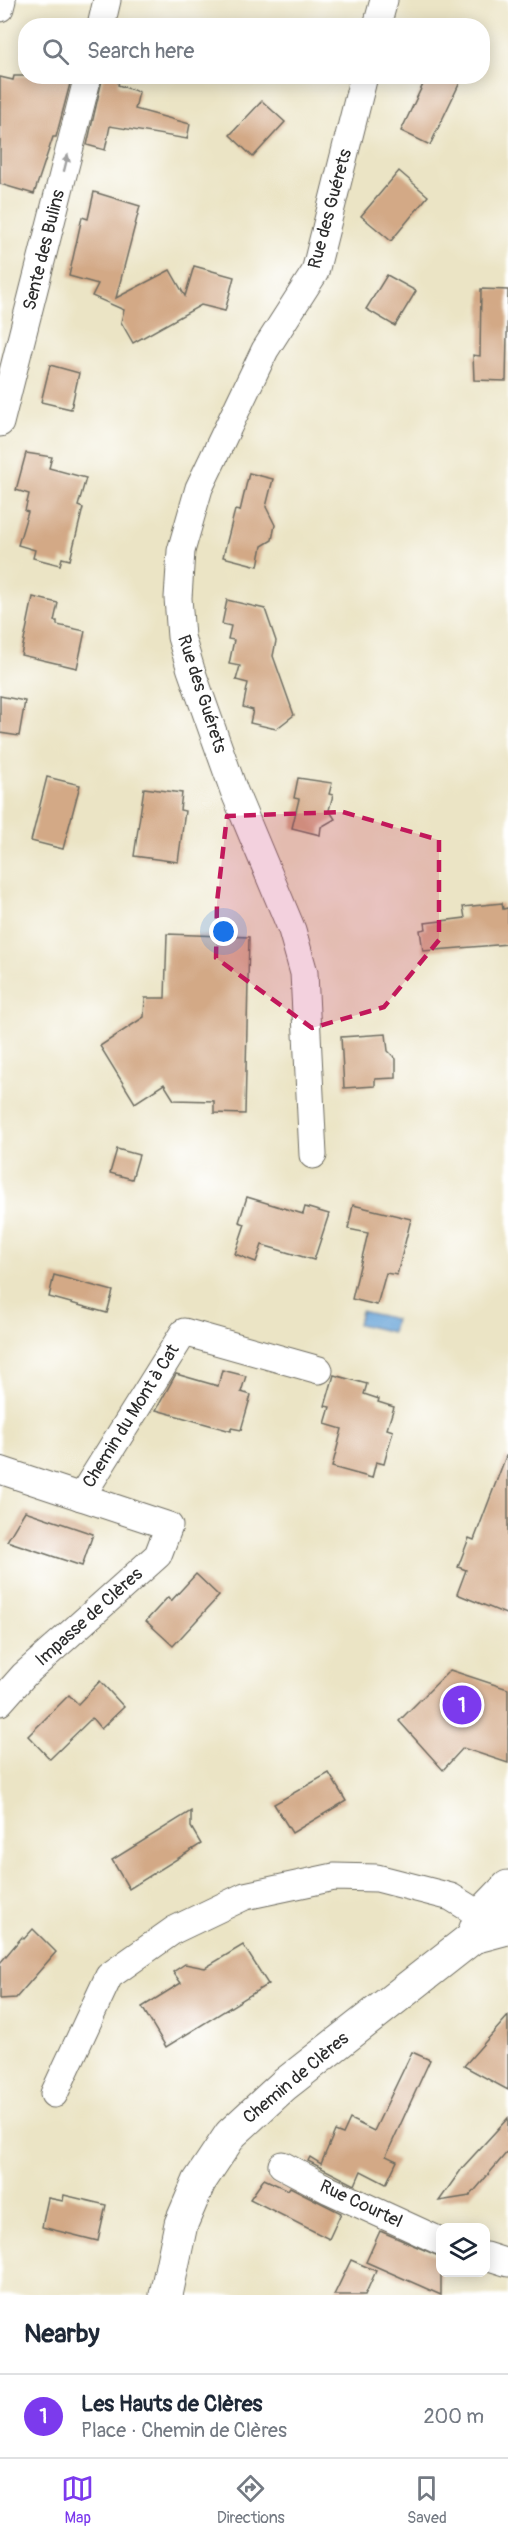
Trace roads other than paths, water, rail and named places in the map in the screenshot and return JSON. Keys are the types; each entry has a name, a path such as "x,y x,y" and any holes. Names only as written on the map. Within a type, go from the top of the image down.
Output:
{"street":[{"path":"0,8 2,0"},
{"path":"103,18 107,0"},
{"path":"379,18 384,0"},
{"name":"Sente des Bulins","path":"0,423 86,84"},
{"name":"Rue des Guérets","path":"313,1155 304,973 292,930 234,791 190,670 181,637 178,598 181,550 199,488 265,350 315,272 362,84"},
{"name":"Chemin du Mont à Cat","path":"81,1497 184,1332 319,1370"},
{"name":"Chemin du Mont à Cat","path":"0,1470 169,1526"},
{"name":"Impasse de Clères","path":"0,1702 24,1675 158,1555 169,1526"},
{"path":"54,2094 110,1976 174,1930 245,1896 334,1877 377,1878 452,1897 491,1927"},
{"name":"Chemin de Clères","path":"166,2295 181,2224 199,2182 231,2134 284,2085 491,1927 508,1887"},
{"name":"Rue Courtel","path":"282,2165 329,2190 436,2239"},
{"path":"490,2257 508,2264"}],"water":[{"path":"361,1311 395,1319 392,1332 358,1324"}],"place":[{"name":"Les Hauts de Clères","path":"462,1705"}]}
